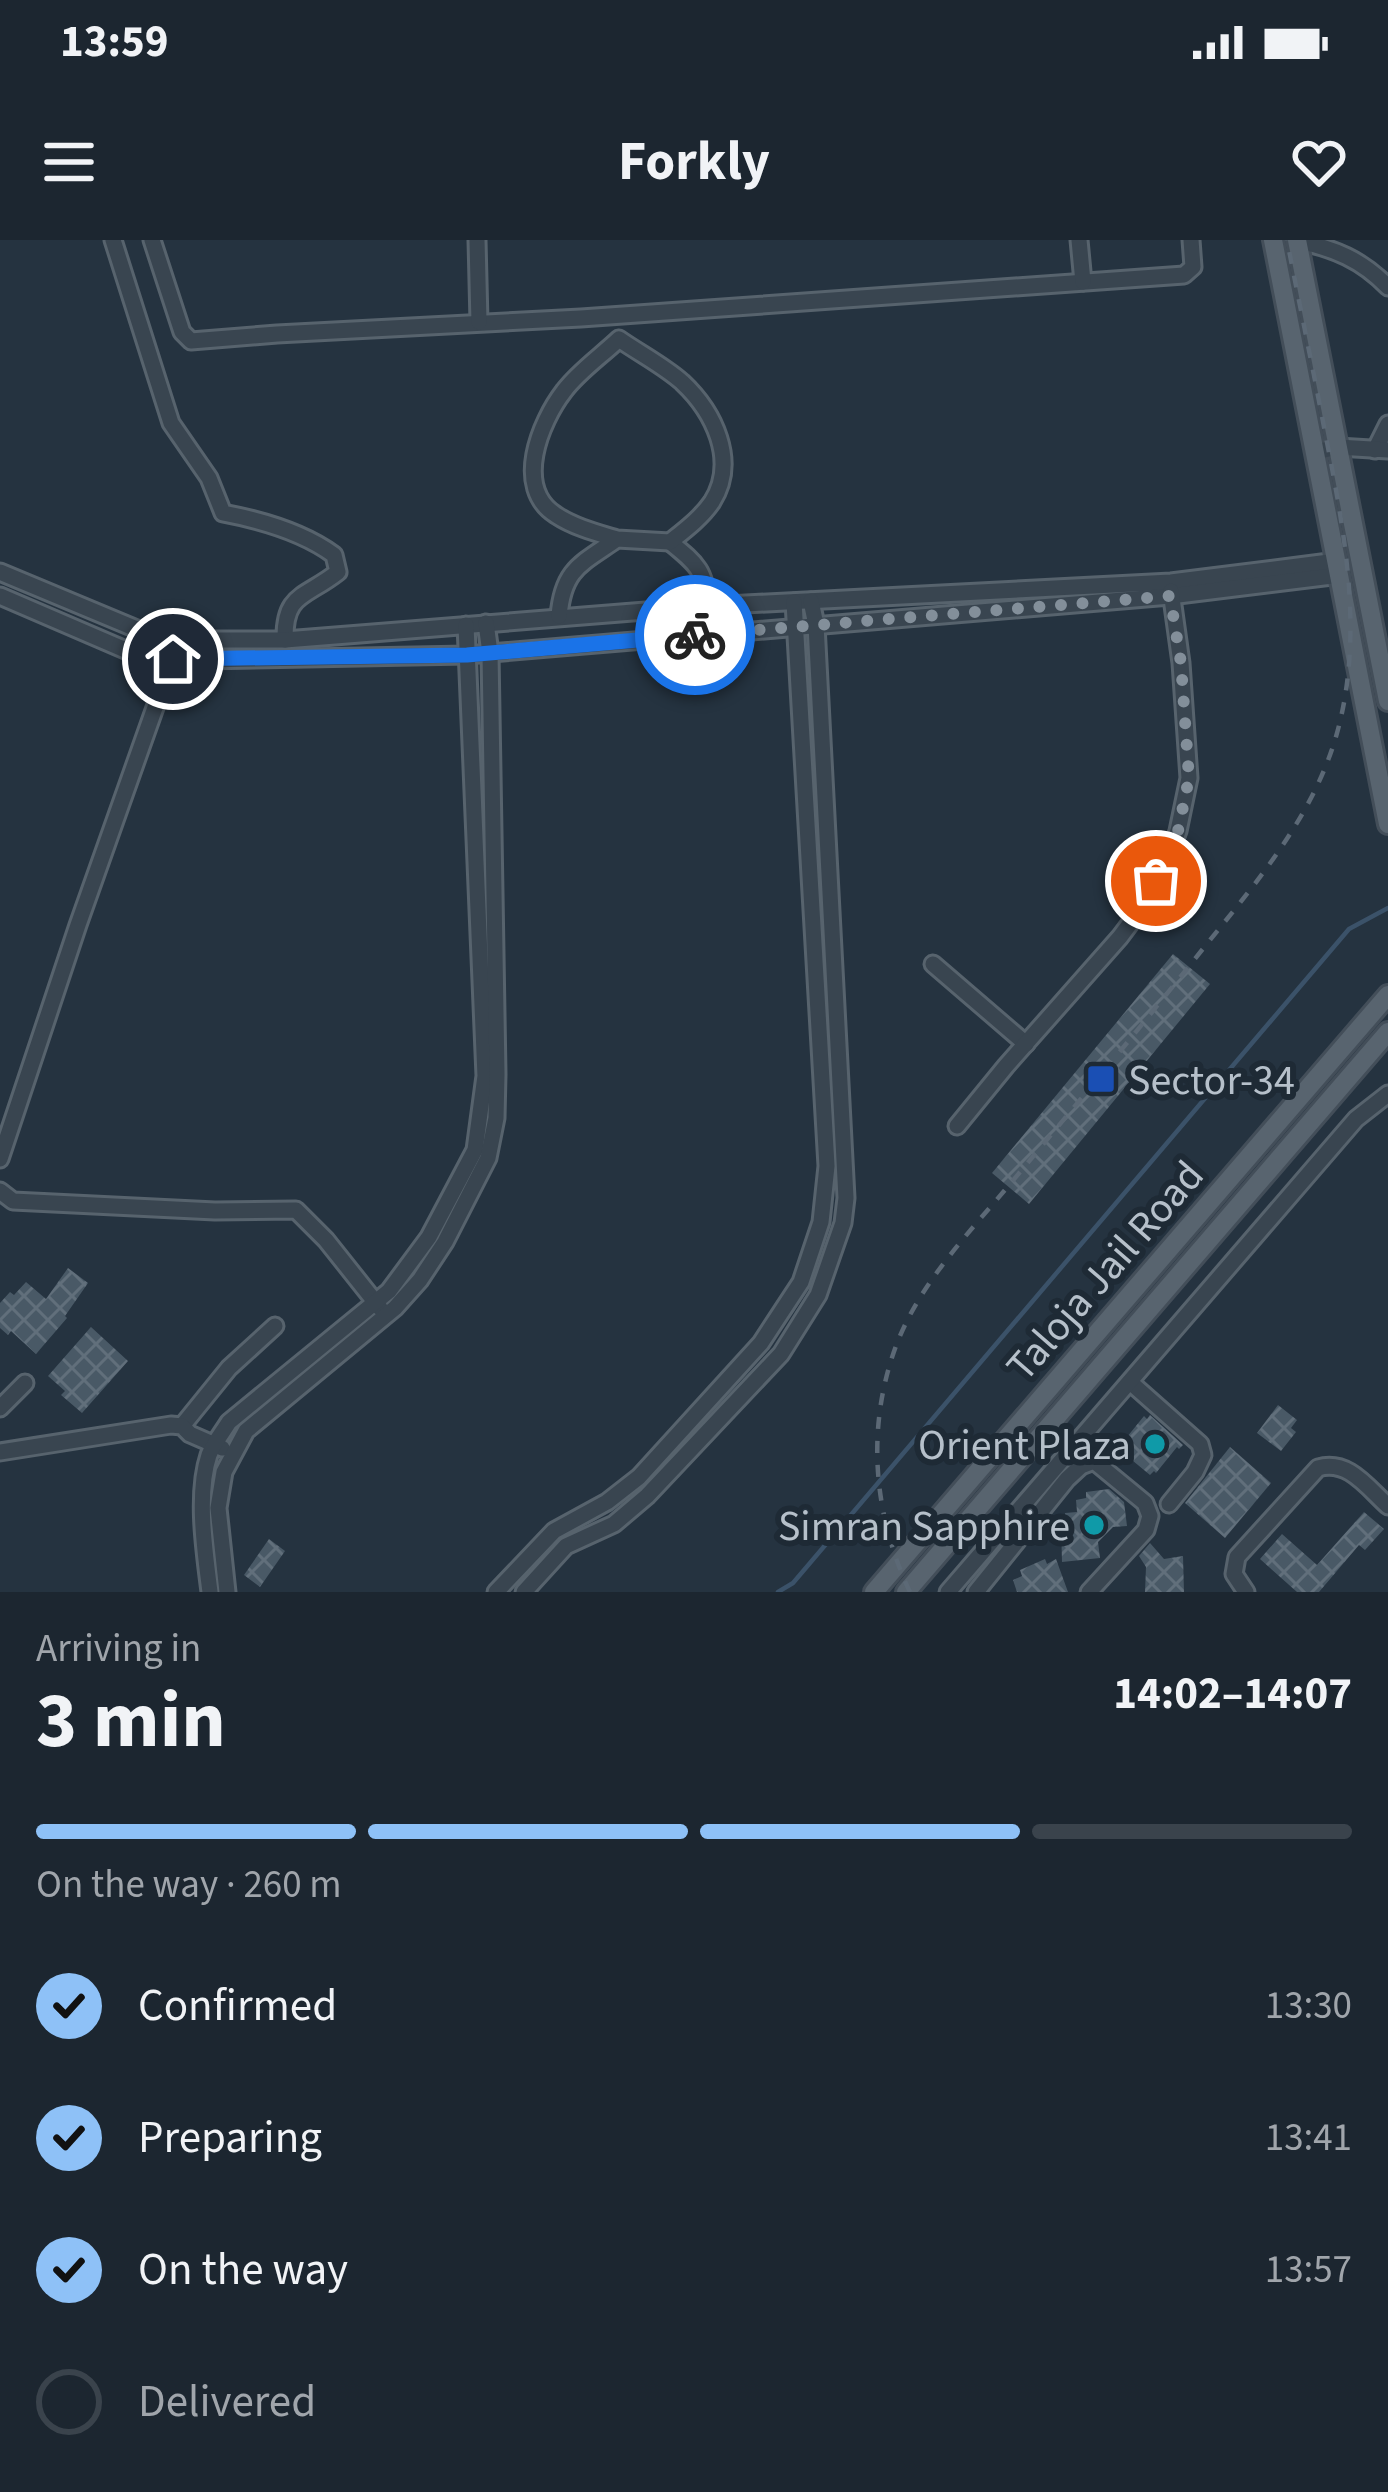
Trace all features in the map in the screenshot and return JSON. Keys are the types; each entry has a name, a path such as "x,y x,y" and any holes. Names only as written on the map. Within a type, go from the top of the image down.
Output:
{"main road":[{"path":"1273,240 1388,824"},
{"path":"1297,241 1388,701"},
{"name":"Taloja Jail Road","path":"874,1592 1388,995"},
{"name":"Taloja Jail Road","path":"906,1592 1388,1032"}],"street":[{"path":"113,240 171,423 209,478 223,513 251,518 334,554 338,572 297,598 284,614 285,640"},
{"path":"152,240 182,332 191,341 1184,275 1193,267 1191,240"},
{"path":"477,240 479,322"},
{"path":"1079,240 1083,282"},
{"path":"1297,241 1333,248 1372,270 1388,287"},
{"path":"670,542 713,500 722,469 722,440 682,381 619,339 566,388 540,432 534,465 538,498 554,515 617,539 670,542 697,563 706,581 708,606"},
{"path":"1315,452 1338,447 1382,450 1388,424"},
{"path":"560,616 562,589 572,572 617,539"},
{"path":"0,596 151,661 467,655 816,625 1339,568"},
{"path":"0,572 151,635 178,640 285,640 708,606 1171,589"},
{"path":"957,1126 1144,905 1169,856 1189,778 1171,589"},
{"path":"524,1592 566,1546 614,1524 646,1496 781,1354 818,1295 843,1223 846,1198 816,625 803,602"},
{"path":"496,1592 554,1531 639,1478 760,1343 801,1282 821,1222 827,1166 794,627 803,602"},
{"path":"210,1592 202,1510 209,1456 229,1422 419,1280 445,1242 488,1157 496,1118 486,623"},
{"path":"227,1592 218,1508 224,1472 233,1454 246,1431 381,1308 388,1291 429,1237 476,1150 485,1076 466,625"},
{"path":"0,1159 178,640"},
{"path":"933,964 1026,1044"},
{"path":"949,1592 1356,1119 1388,1094"},
{"path":"0,1191 13,1201 296,1210 381,1308"},
{"path":"182,1426 229,1368 275,1326"},
{"path":"1130,1382 1200,1444 1203,1455 1195,1472 1168,1504"},
{"path":"0,1408 26,1383"},
{"path":"0,1452 171,1425 182,1426 233,1454"},
{"path":"976,1592 1067,1479 1094,1461 1145,1503 1150,1516 1146,1530 1089,1592"},
{"path":"1246,1592 1234,1574 1238,1557 1318,1468 1343,1467 1388,1506"}],"building":[{"name":"Sector-34","path":"1173,954 1210,984 1029,1204 992,1173"},
{"path":"68,1268 88,1283 67,1318 36,1354 11,1331 8,1335 0,1328 0,1303 26,1282 46,1299"},
{"path":"91,1327 128,1361 82,1413 48,1376"},
{"path":"1278,1405 1297,1420 1291,1428 1296,1432 1281,1451 1257,1433"},
{"name":"Orient Plaza","path":"1150,1415 1183,1445 1150,1475 1121,1451 1130,1440 1127,1437"},
{"path":"1230,1447 1271,1483 1225,1538 1185,1503"},
{"name":"Simran Sapphire","path":"1109,1489 1124,1502 1127,1526 1113,1527 1098,1542 1100,1558 1062,1562 1065,1513 1077,1512 1076,1500 1086,1498 1086,1492"},
{"path":"1364,1512 1384,1529 1365,1550 1359,1545 1319,1592 1297,1592 1260,1559 1282,1534 1317,1565"},
{"path":"269,1539 285,1551 260,1587 244,1575"},
{"path":"1150,1543 1164,1559 1183,1556 1184,1592 1145,1592 1146,1567 1139,1556"},
{"name":"Simran Sapphire","path":"1045,1559 1047,1564 1056,1559 1068,1592 1017,1592 1013,1580 1022,1576 1020,1570"}],"waterway":[{"path":"778,1592 793,1583 1349,929 1388,908"}],"railway":[{"path":"910,1592 881,1501 877,1439 886,1377 906,1323 946,1260 1255,883 1310,801 1335,740 1349,662 1349,583 1339,504 1287,240"}],"way so far":[{"path":"695,635 1170,596 1181,663 1189,778 1178,831 1156,881"}],"place":[{"name":"Sector-34","path":"1101,1079"},
{"name":"Orient Plaza","path":"1155,1444"},
{"name":"Simran Sapphire","path":"1094,1525"}],"route":[{"path":"173,659 467,655 695,635"}]}
